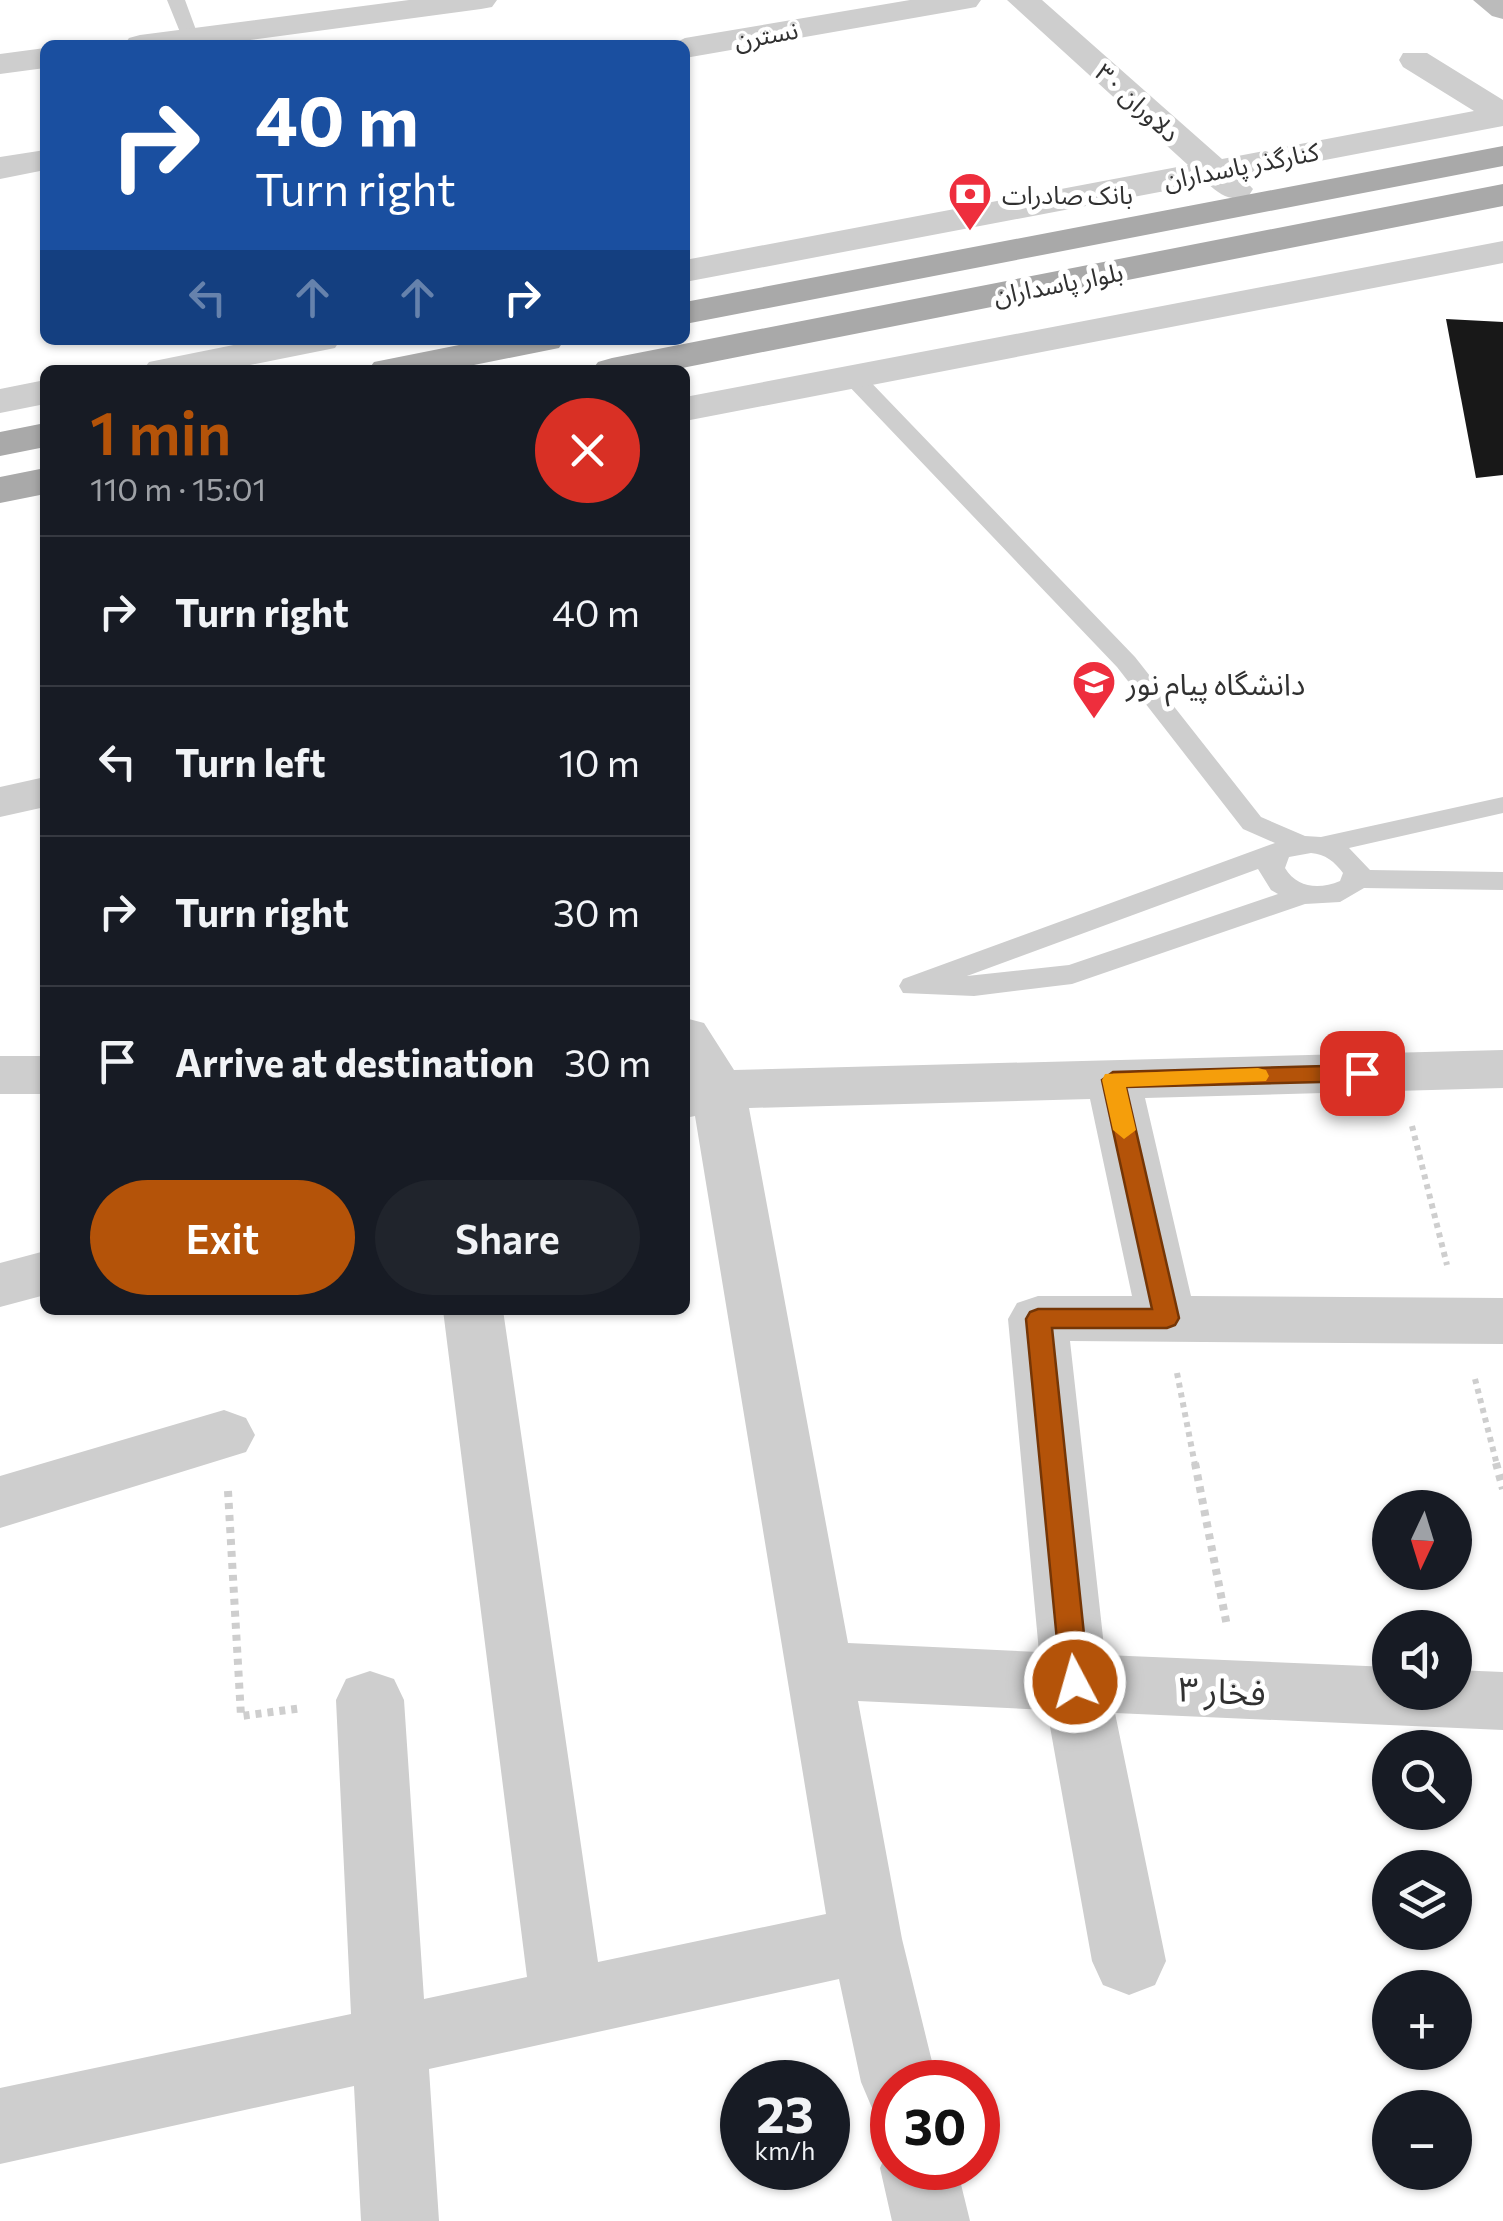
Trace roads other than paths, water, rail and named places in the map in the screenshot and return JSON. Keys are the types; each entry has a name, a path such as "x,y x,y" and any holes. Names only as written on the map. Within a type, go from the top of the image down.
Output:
{"main road":[{"name":"بلوار پاسداران","path":"690,312 1503,156"},
{"name":"بلوار پاسداران","path":"637,365 1503,195"},
{"path":"414,365 519,345"},
{"path":"0,444 40,437"},
{"path":"0,490 40,483"}],"street":[{"name":"نسترن","path":"690,47 964,0"},
{"name":"دلاوران ۳۰","path":"1024,0 1252,204"},
{"path":"1489,0 1503,10"},
{"path":"176,40 482,8"},
{"path":"0,64 40,59"},
{"path":"1415,60 1503,116"},
{"name":"کنارگذر پاسداران","path":"690,270 1503,116"},
{"path":"0,168 40,161"},
{"path":"690,408 1503,252"},
{"path":"189,365 295,345"},
{"path":"0,401 40,393"},
{"path":"0,802 40,793"},
{"path":"690,1053 702,1095 822,1670 866,1939 894,2060"},
{"path":"702,1095 1503,1069"},
{"path":"0,1075 40,1075"},
{"path":"1113,1080 1167,1318"},
{"path":"0,1285 40,1274"},
{"path":"474,1315 567,2003"},
{"path":"1129,1962 1075,1682 1038,1319 1503,1321"},
{"path":"0,1502 224,1435"},
{"name":"فخار ۳","path":"822,1670 1503,1701"},
{"path":"370,1700 400,2221"},
{"path":"0,2126 866,1939"},
{"path":"924,2190 932,2221"}],"lane":[{"path":"176,0 190,38"},
{"path":"853,377 1126,662 1252,823 1299,847 1346,855 1357,872 1351,887 1330,896 1303,894 1281,884 1271,868 1299,847"},
{"path":"1303,894 1072,974 974,986 913,986 1299,847 1503,806"},
{"path":"1353,879 1503,881"}],"place":[{"name":"بانک صادرات","path":"970,232"},
{"name":"دانشگاه پیام نور","path":"1094,720"}]}
